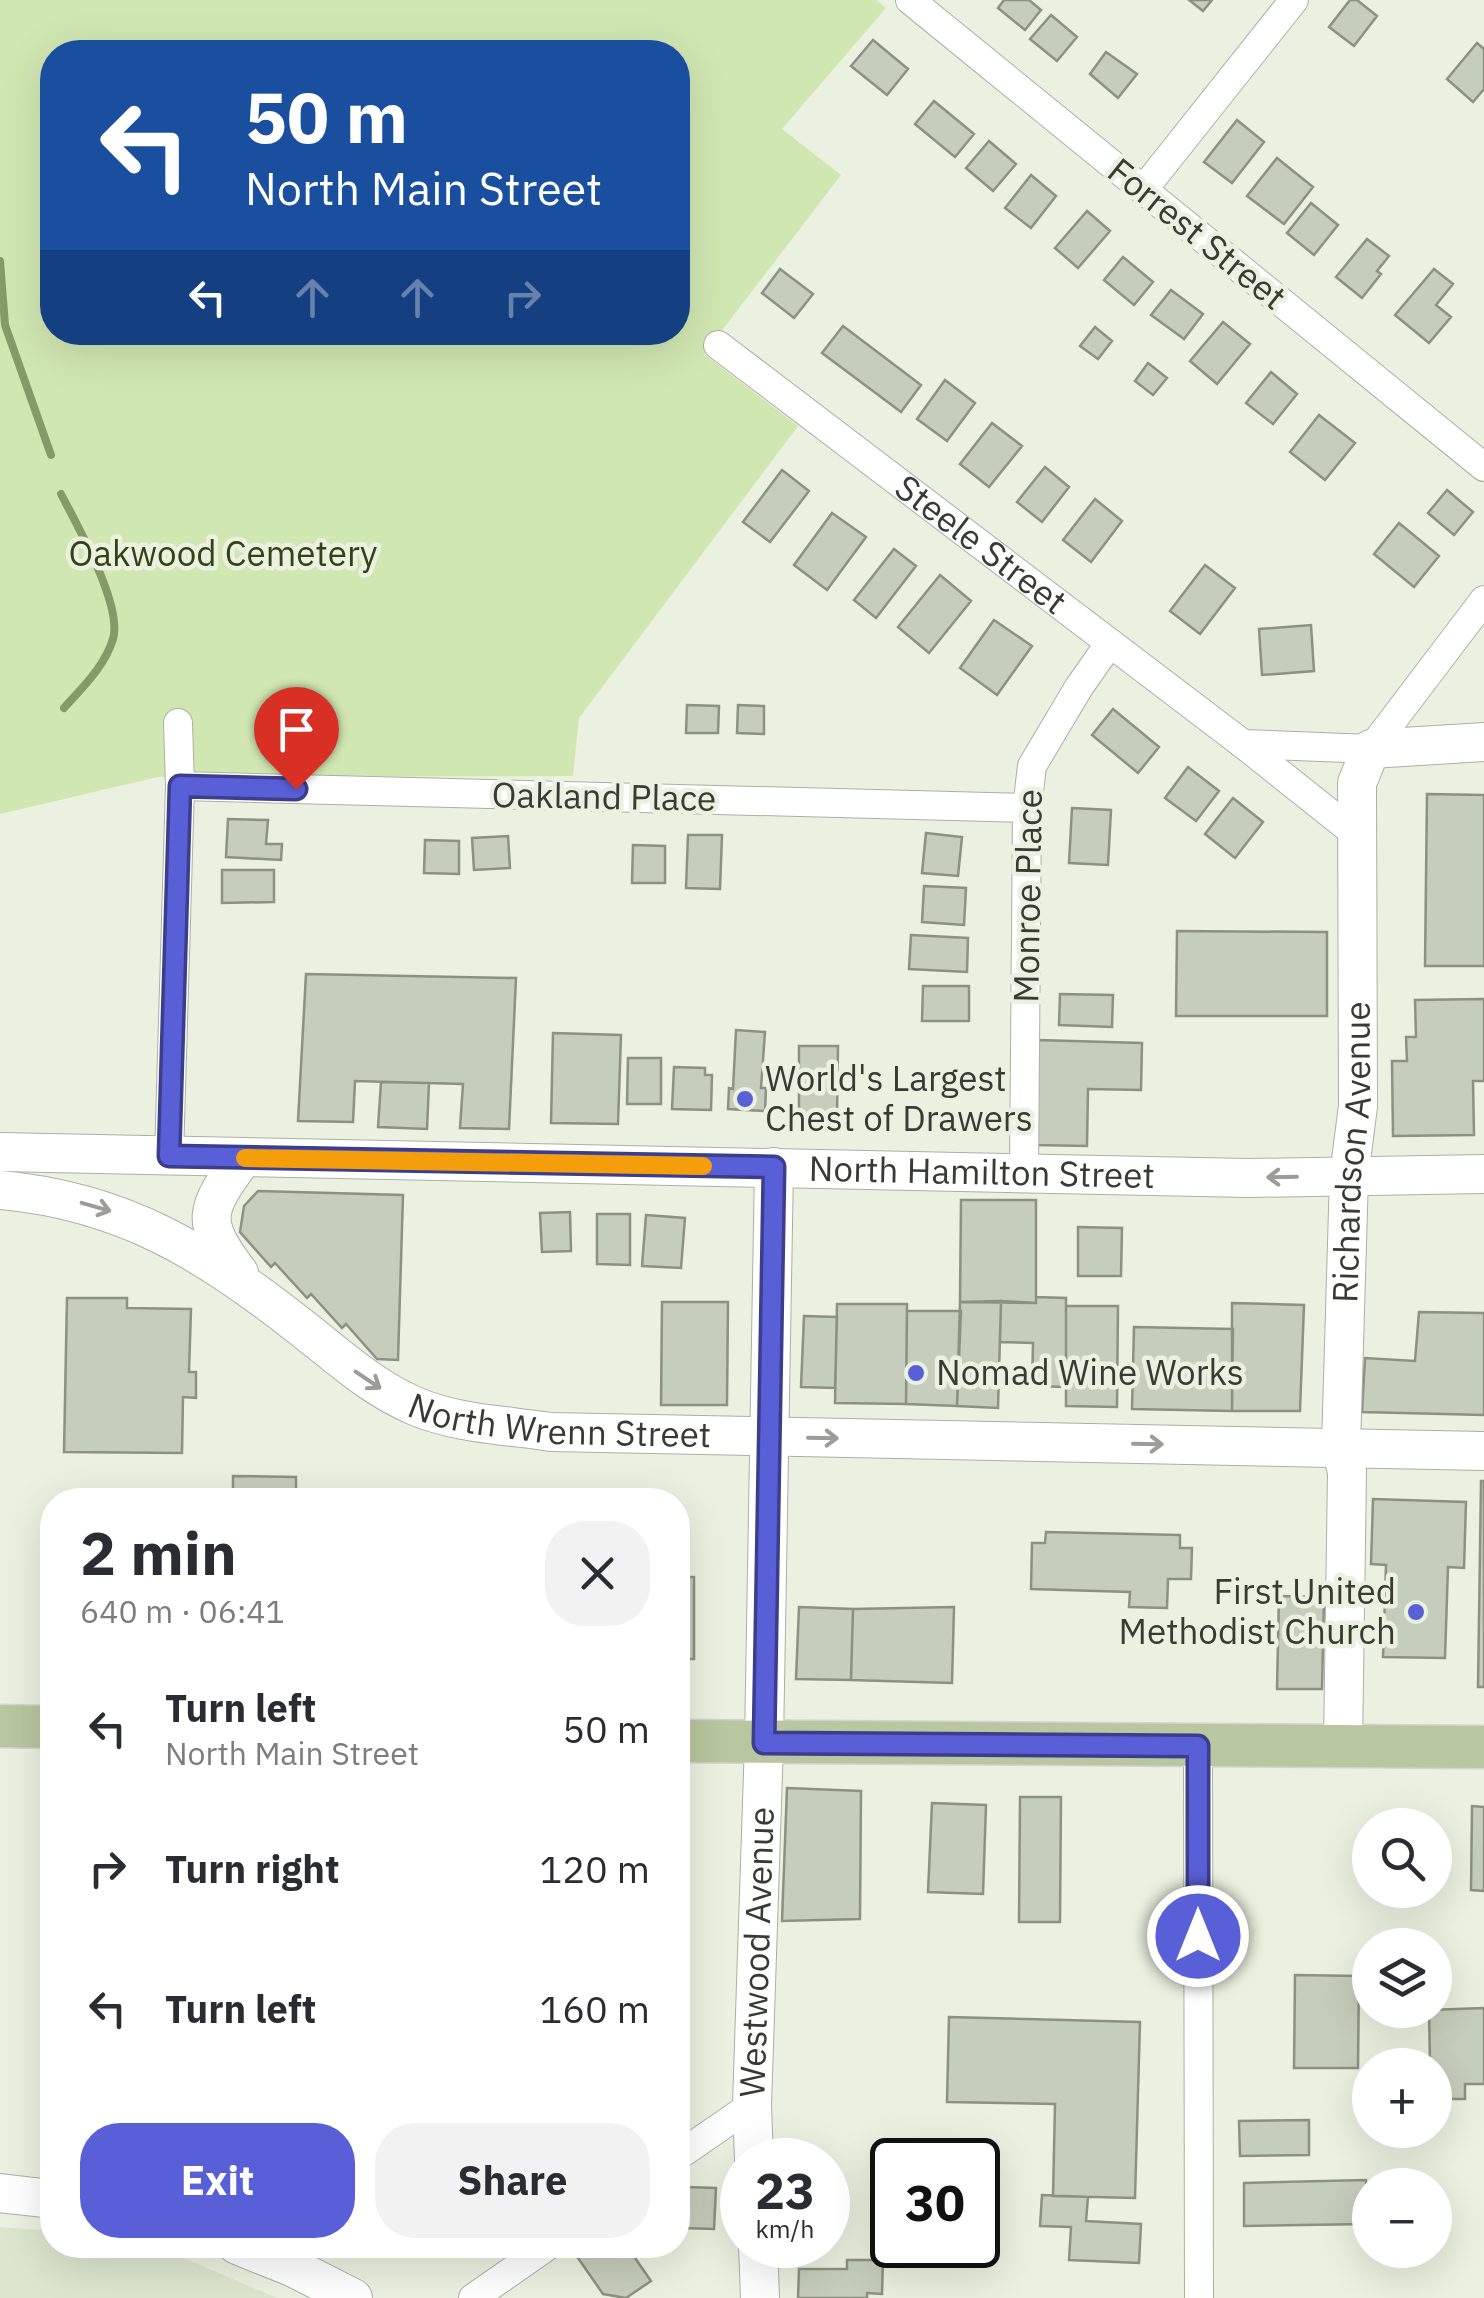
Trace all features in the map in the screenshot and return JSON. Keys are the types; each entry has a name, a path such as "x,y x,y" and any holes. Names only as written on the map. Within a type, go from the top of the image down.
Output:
{"main road":[{"path":"0,1726 40,1727"},
{"path":"690,1741 1484,1747"}],"street":[{"name":"Forrest Street","path":"910,0 1484,467"},
{"path":"1143,190 1294,0"},
{"name":"Steele Street","path":"718,345 1356,834"},
{"name":"Richardson Avenue","path":"1343,1746 1347,1492 1341,1447 1349,1176 1358,1106 1356,783 1371,749 1484,600"},
{"name":"Monroe Place","path":"1024,1172 1027,808 1032,766 1110,643"},
{"path":"169,1156 180,786 178,723"},
{"path":"1243,744 1371,749 1484,742"},
{"name":"Oakland Place","path":"180,786 1027,808"},
{"name":"North Hamilton Street","path":"0,1152 1249,1178 1484,1174"},
{"path":"242,1158 216,1198 212,1232 217,1245 252,1291"},
{"name":"Westwood Avenue","path":"753,2138 774,1167"},
{"name":"North Wrenn Street","path":"0,1190 90,1204 132,1218 203,1256 382,1390 444,1416 551,1432 1484,1451"},
{"path":"1198,1746 1199,2298"},
{"path":"690,2148 752,2105"},
{"path":"0,2193 40,2197"},
{"path":"270,2258 354,2298"},
{"path":"473,2298 530,2258"},
{"path":"759,2268 760,2298"}],"shaded area":[{"path":"0,2227 40,2230 40,2258 184,2258 277,2298 0,2298"}],"green space":[{"name":"Oakwood Cemetery","path":"0,0 876,0 886,8 782,129 841,175 704,354 798,426 579,718 573,776 158,777 0,814"}],"building":[{"path":"1004,0 1029,0 1041,10 1025,30 998,8"},
{"path":"1189,0 1212,0 1203,11"},
{"path":"1350,0 1357,0 1377,16 1354,46 1329,27"},
{"path":"1051,15 1077,37 1057,61 1030,39"},
{"path":"873,40 908,69 887,95 851,66"},
{"path":"1477,43 1484,49 1484,89 1473,102 1447,79"},
{"path":"1106,52 1137,74 1118,98 1090,74"},
{"path":"934,101 974,134 955,157 915,124"},
{"path":"1237,120 1264,142 1232,183 1204,162"},
{"path":"989,141 1016,164 993,191 966,168"},
{"path":"1277,158 1313,187 1284,224 1247,196"},
{"path":"1031,175 1056,196 1031,228 1005,208"},
{"path":"1311,203 1338,225 1314,255 1287,233"},
{"path":"1087,211 1110,231 1078,268 1055,248"},
{"path":"1367,239 1389,256 1377,271 1381,274 1362,298 1336,277"},
{"path":"1123,257 1153,282 1134,305 1104,280"},
{"path":"780,269 813,294 794,318 762,293"},
{"path":"1434,269 1453,284 1436,305 1451,317 1429,343 1395,315"},
{"path":"1171,290 1203,314 1184,339 1151,315"},
{"path":"1223,322 1250,344 1217,384 1190,361"},
{"path":"843,326 921,385 901,412 822,353"},
{"path":"1095,327 1112,341 1098,359 1080,346"},
{"path":"1148,363 1167,378 1153,395 1135,381"},
{"path":"1271,372 1297,394 1273,424 1246,403"},
{"path":"945,380 975,403 947,441 917,419"},
{"path":"1319,415 1355,443 1325,480 1290,452"},
{"path":"992,423 1022,446 989,487 960,464"},
{"path":"1045,467 1069,487 1042,522 1017,502"},
{"path":"782,470 809,491 770,542 743,522"},
{"path":"1447,490 1473,512 1454,535 1428,513"},
{"path":"1095,499 1122,521 1091,562 1063,540"},
{"path":"832,513 866,537 827,590 794,565"},
{"path":"1399,523 1439,556 1414,587 1374,554"},
{"path":"894,549 916,566 876,618 854,600"},
{"path":"1205,565 1235,588 1200,634 1170,611"},
{"path":"940,575 971,601 929,653 898,627"},
{"path":"994,620 1032,646 997,695 960,668"},
{"path":"1311,625 1314,671 1262,675 1259,629"},
{"path":"687,705 719,706 718,733 686,733"},
{"path":"738,705 764,706 764,734 737,733"},
{"path":"1113,709 1159,747 1138,773 1092,735"},
{"path":"1188,767 1219,791 1196,821 1165,798"},
{"path":"1427,794 1484,795 1484,966 1425,966"},
{"path":"1233,798 1263,822 1235,858 1205,834"},
{"path":"1072,808 1111,810 1108,865 1069,863"},
{"path":"228,819 268,820 266,844 282,844 281,860 226,857"},
{"path":"926,833 962,837 958,876 922,873"},
{"path":"688,835 722,835 720,889 686,888"},
{"path":"508,836 510,868 474,870 472,838"},
{"path":"425,840 459,841 459,874 424,873"},
{"path":"633,845 665,846 665,883 632,883"},
{"path":"222,870 274,870 274,902 222,903"},
{"path":"924,886 966,888 964,925 922,922"},
{"path":"1177,931 1327,932 1327,1016 1176,1016"},
{"path":"911,935 968,938 967,972 909,969"},
{"path":"306,974 516,978 509,1129 460,1128 463,1084 355,1081 353,1122 298,1121"},
{"path":"923,986 969,986 969,1021 922,1021"},
{"path":"1060,994 1113,995 1112,1027 1059,1025"},
{"path":"1484,999 1484,1081 1473,1081 1474,1135 1393,1136 1392,1061 1407,1061 1406,1037 1416,1037 1415,1000"},
{"path":"736,1030 765,1032 761,1088 766,1088 765,1111 728,1109"},
{"path":"553,1033 621,1035 618,1124 551,1123"},
{"path":"1037,1040 1142,1043 1141,1090 1088,1089 1087,1146 1034,1145"},
{"path":"799,1046 838,1046 837,1118 799,1118"},
{"path":"628,1058 661,1058 661,1104 627,1104"},
{"path":"674,1067 705,1068 705,1075 712,1075 711,1110 672,1109"},
{"path":"381,1082 429,1083 427,1129 378,1127"},
{"path":"258,1191 403,1195 398,1360 377,1359 346,1324 342,1328 311,1294 307,1298 275,1263 271,1267 240,1232 244,1206"},
{"path":"961,1200 1036,1200 1036,1303 960,1302"},
{"path":"570,1212 571,1251 542,1252 540,1213"},
{"path":"597,1214 630,1214 630,1265 597,1264"},
{"path":"646,1215 685,1218 681,1268 642,1266"},
{"path":"1078,1227 1122,1228 1121,1276 1078,1276"},
{"path":"1036,1297 1066,1298 1066,1387 1032,1386 1033,1343 1000,1342 1001,1301 1036,1303"},
{"path":"67,1298 127,1298 127,1308 191,1309 189,1372 196,1372 196,1398 183,1397 182,1453 64,1452"},
{"path":"1001,1301 998,1408 957,1406 960,1302"},
{"path":"662,1302 728,1302 727,1405 661,1405"},
{"path":"1232,1303 1304,1305 1300,1411 1232,1411"},
{"path":"837,1304 907,1304 906,1404 835,1403"},
{"path":"1066,1306 1118,1306 1117,1407 1066,1406"},
{"path":"907,1311 961,1311 957,1406 906,1404"},
{"path":"1419,1312 1484,1313 1484,1415 1362,1412 1365,1358 1415,1361"},
{"path":"804,1316 837,1317 835,1388 801,1387"},
{"path":"1134,1327 1233,1329 1232,1411 1132,1409"},
{"path":"233,1476 296,1477 296,1488 233,1488"},
{"path":"1481,1481 1484,1687 1478,1687"},
{"name":"First United Methodist Church","path":"1373,1499 1466,1502 1464,1568 1448,1567 1445,1658 1383,1657 1386,1565 1371,1564"},
{"path":"1046,1532 1180,1535 1180,1548 1192,1548 1191,1579 1168,1579 1167,1608 1129,1607 1130,1592 1031,1589 1032,1543 1045,1543"},
{"path":"690,1577 694,1577 694,1659 690,1659"},
{"path":"1279,1596 1324,1597 1322,1689 1277,1689"},
{"path":"799,1607 853,1609 851,1680 796,1679"},
{"path":"954,1607 952,1683 851,1680 853,1609"},
{"path":"787,1788 861,1791 860,1919 782,1921"},
{"path":"1020,1797 1061,1797 1060,1922 1019,1922"},
{"path":"932,1803 986,1805 983,1894 928,1892"},
{"path":"1472,1806 1484,1807 1484,1891 1471,1890"},
{"path":"1295,1975 1352,1976 1352,2028 1358,2028 1358,2048 1352,2048 1352,2068 1294,2068"},
{"path":"1484,2008 1484,2084 1465,2084 1465,2099 1452,2099 1452,2048 1430,2048 1429,2028 1452,2028 1452,2009"},
{"path":"949,2017 1140,2022 1135,2198 1053,2196 1055,2104 947,2102"},
{"path":"1309,2120 1309,2155 1240,2156 1239,2121"},
{"path":"1352,2180 1352,2224 1244,2226 1244,2183"},
{"path":"690,2187 716,2188 714,2229 690,2228"},
{"path":"1042,2195 1088,2197 1086,2221 1141,2224 1139,2263 1069,2260 1071,2227 1040,2226"},
{"path":"578,2258 635,2258 651,2281 626,2298 603,2294"},
{"path":"850,2260 870,2260 870,2268 883,2268 882,2294 867,2293 867,2298 798,2298 799,2269 847,2269"}],"waterway":[{"path":"0,261 5,325 51,455"},
{"path":"61,494 97,566 114,625 113,639 104,658 64,708"}],"slow traffic":[{"path":"245,1158 703,1166"}],"place":[{"name":"World's Largest Chest of Drawers","path":"745,1099"},
{"name":"Nomad Wine Works","path":"916,1373"},
{"name":"First United Methodist Church","path":"1416,1612"}],"route":[{"path":"296,789 180,786 169,1156 774,1167 764,1743 1198,1746 1198,1936"}]}
